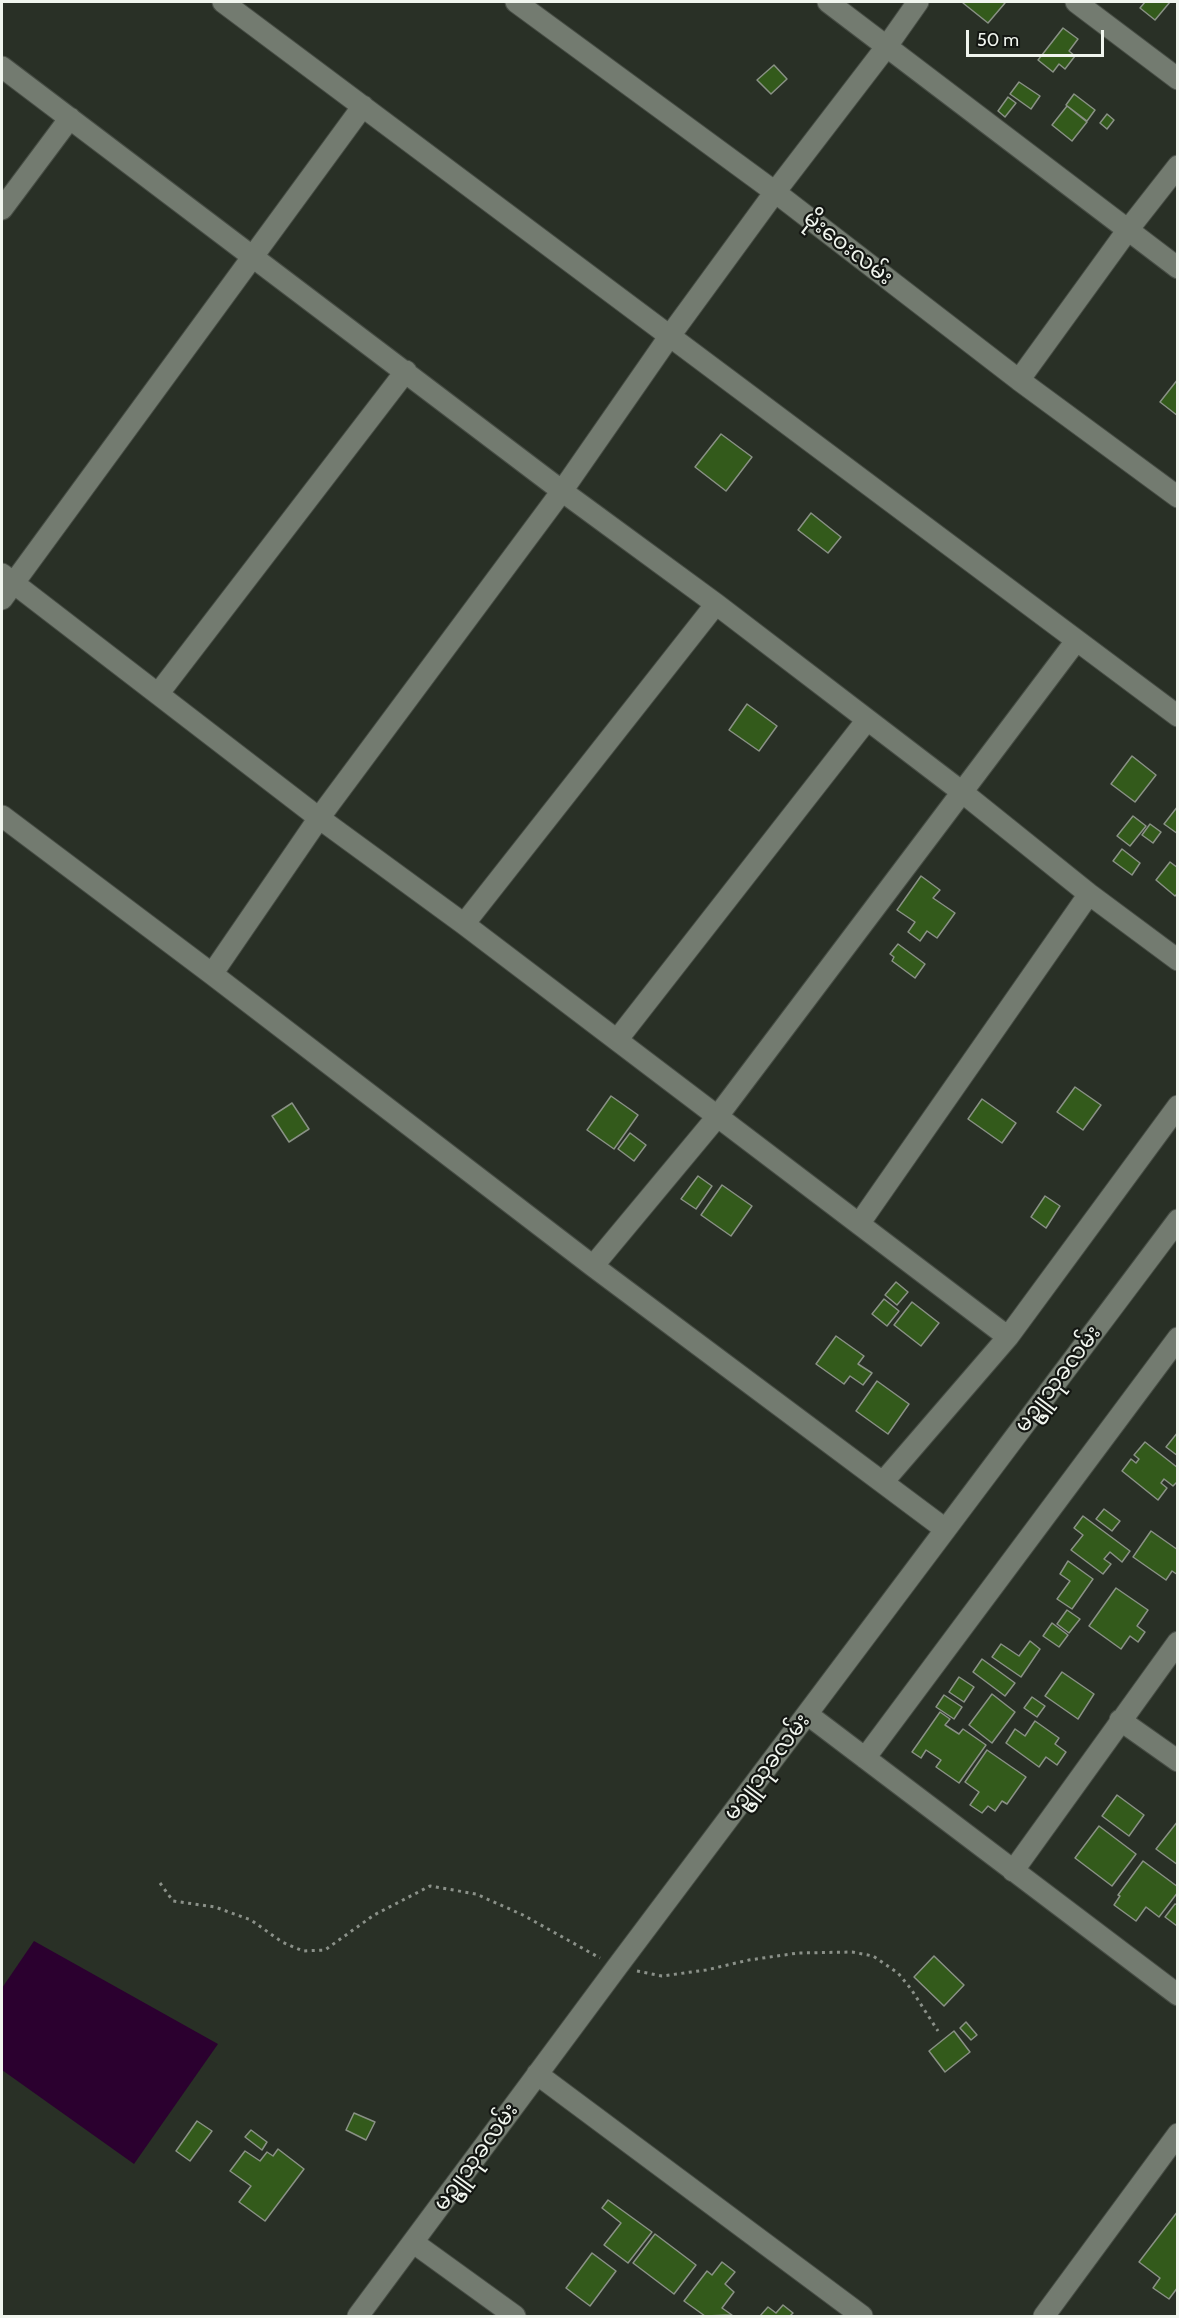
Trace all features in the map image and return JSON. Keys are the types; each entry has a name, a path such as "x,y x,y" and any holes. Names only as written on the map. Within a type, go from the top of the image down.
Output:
{"street":[{"path":"223,2 1178,716"},
{"name":"မိုးဝေးလမ်း","path":"516,2 775,192 1019,380 1178,497"},
{"path":"828,2 1178,268"},
{"path":"212,974 320,818 562,491 669,337 918,2"},
{"path":"1076,2 1178,79"},
{"path":"2,67 562,491 716,604 962,792 1089,894 1178,960"},
{"path":"363,106 5,585 158,694 1008,1337"},
{"path":"2,209 70,118"},
{"path":"1019,380 1127,231 1178,166"},
{"path":"158,694 405,371"},
{"path":"464,924 716,604"},
{"path":"593,1266 717,1117 1076,641"},
{"path":"617,1040 867,720"},
{"path":"2,816 593,1266 945,1529"},
{"path":"859,1224 1089,894"},
{"path":"883,1482 1008,1337 1178,1106"},
{"name":"မဥ္ဇူသုခလမ်း","path":"358,2316 1178,1220"},
{"path":"865,1758 1178,1338"},
{"path":"1013,1871 1178,1642"},
{"path":"807,1714 1178,1995"},
{"path":"1120,1720 1178,1761"},
{"path":"537,2074 862,2316"},
{"path":"1052,2314 1178,2134"},
{"path":"414,2243 515,2316"}],"path":[{"path":"160,1884 173,1901 215,1907 251,1920 282,1942 303,1951 325,1950 374,1915 430,1886 476,1894 523,1915 617,1967 662,1976 798,1953 852,1952 873,1956 898,1972 938,2031"}],"shaded area":[{"path":"34,1941 218,2044 134,2164 2,2070 2,1988"}],"building":[{"path":"964,2 1003,2 1005,3 988,23"},
{"path":"1145,2 1170,2 1155,20 1140,8"},
{"path":"1063,28 1078,39 1069,51 1075,56 1065,69 1059,64 1053,72 1038,60"},
{"path":"774,65 787,79 771,94 757,80"},
{"path":"1019,82 1040,96 1031,109 1010,94"},
{"path":"1074,94 1095,110 1087,121 1066,105"},
{"path":"1008,97 1016,103 1005,117 998,111"},
{"path":"1067,106 1087,122 1072,141 1052,125"},
{"path":"1107,114 1114,120 1107,129 1100,123"},
{"path":"1178,379 1178,416 1160,402"},
{"path":"721,434 752,457 726,491 695,467"},
{"path":"811,513 841,537 828,553 798,530"},
{"path":"747,704 777,726 759,751 729,730"},
{"path":"1132,756 1156,775 1135,802 1111,784"},
{"path":"1178,806 1178,834 1164,824"},
{"path":"1133,816 1146,826 1130,846 1117,836"},
{"path":"1150,824 1161,832 1153,843 1142,835"},
{"path":"1122,849 1140,863 1132,875 1113,861"},
{"path":"1170,862 1178,868 1178,893 1175,896 1156,880"},
{"path":"921,876 940,890 933,898 955,913 937,938 927,931 920,941 908,932 915,922 897,910"},
{"path":"898,944 925,964 915,978 892,961 894,957 890,954"},
{"path":"1075,1087 1101,1105 1083,1130 1057,1112"},
{"path":"611,1096 638,1115 614,1149 587,1130"},
{"path":"982,1099 1016,1123 1002,1143 968,1119"},
{"path":"292,1103 309,1129 289,1142 272,1116"},
{"path":"630,1133 646,1145 634,1161 618,1149"},
{"path":"698,1176 712,1186 696,1209 681,1199"},
{"path":"722,1185 752,1206 731,1236 701,1215"},
{"path":"1045,1196 1060,1206 1046,1228 1031,1217"},
{"path":"896,1282 908,1292 897,1305 885,1295"},
{"path":"884,1299 899,1311 887,1326 872,1314"},
{"path":"912,1302 939,1323 921,1346 894,1325"},
{"path":"836,1336 864,1356 858,1364 872,1373 863,1385 850,1376 844,1384 816,1364"},
{"path":"877,1381 909,1404 888,1434 856,1411"},
{"path":"1178,1432 1178,1456 1166,1447"},
{"path":"1145,1442 1178,1468 1178,1481 1173,1486 1164,1479 1161,1483 1167,1488 1158,1500 1122,1471 1131,1459 1136,1463 1139,1459 1134,1455"},
{"path":"1104,1509 1120,1521 1112,1531 1096,1519"},
{"path":"1083,1516 1130,1551 1122,1562 1110,1552 1104,1559 1111,1564 1103,1574 1071,1550 1083,1535 1074,1528"},
{"path":"1151,1531 1178,1550 1178,1575 1172,1571 1166,1580 1133,1557"},
{"path":"1068,1561 1093,1579 1072,1609 1057,1599 1070,1581 1060,1574"},
{"path":"1116,1588 1148,1610 1137,1626 1145,1632 1138,1642 1130,1636 1121,1649 1089,1626"},
{"path":"1067,1610 1080,1619 1069,1633 1057,1624"},
{"path":"1052,1623 1068,1635 1059,1647 1043,1636"},
{"path":"1030,1641 1040,1649 1021,1677 992,1657 1001,1644 1019,1656"},
{"path":"982,1659 1015,1683 1005,1696 973,1672"},
{"path":"1062,1672 1094,1694 1078,1719 1045,1696"},
{"path":"959,1677 974,1687 964,1702 949,1692"},
{"path":"992,1694 1015,1712 992,1743 969,1725"},
{"path":"944,1695 962,1707 954,1719 936,1707"},
{"path":"1032,1697 1045,1706 1037,1717 1024,1708"},
{"path":"940,1712 950,1719 945,1725 959,1734 963,1729 986,1745 959,1783 936,1767 941,1760 926,1750 921,1758 912,1752"},
{"path":"1035,1721 1059,1738 1055,1744 1066,1752 1057,1765 1046,1757 1039,1767 1006,1743 1015,1729 1025,1736"},
{"path":"987,1750 1026,1777 1007,1804 1002,1801 995,1811 988,1806 982,1813 970,1805 979,1792 965,1782"},
{"path":"1117,1795 1144,1815 1129,1836 1102,1816"},
{"path":"1178,1821 1178,1865 1156,1849"},
{"path":"1099,1826 1136,1854 1112,1886 1075,1858"},
{"path":"1143,1861 1178,1887 1178,1892 1159,1917 1146,1907 1136,1921 1114,1905 1120,1896 1118,1895"},
{"path":"1175,1904 1178,1905 1177,1926 1165,1917"},
{"path":"934,1956 964,1985 944,2006 914,1977"},
{"path":"966,2022 977,2035 971,2040 960,2028"},
{"path":"954,2031 970,2052 945,2072 929,2051"},
{"path":"354,2113 375,2122 366,2140 346,2130"},
{"path":"197,2121 212,2131 190,2161 176,2151"},
{"path":"251,2130 267,2142 262,2150 245,2137"},
{"path":"278,2149 304,2169 265,2221 239,2202 251,2186 230,2171 245,2151 260,2161 267,2152 273,2156"},
{"path":"608,2200 652,2232 628,2263 604,2245 621,2223 602,2208"},
{"path":"1178,2211 1178,2287 1169,2299 1153,2288 1160,2278 1139,2262"},
{"path":"655,2234 696,2265 674,2294 633,2263"},
{"path":"592,2253 616,2271 590,2306 566,2288"},
{"path":"722,2262 735,2272 725,2284 734,2292 722,2308 732,2315 705,2316 684,2301 707,2271 712,2275"},
{"path":"783,2305 793,2313 790,2316 760,2316 768,2307 776,2313"}]}
